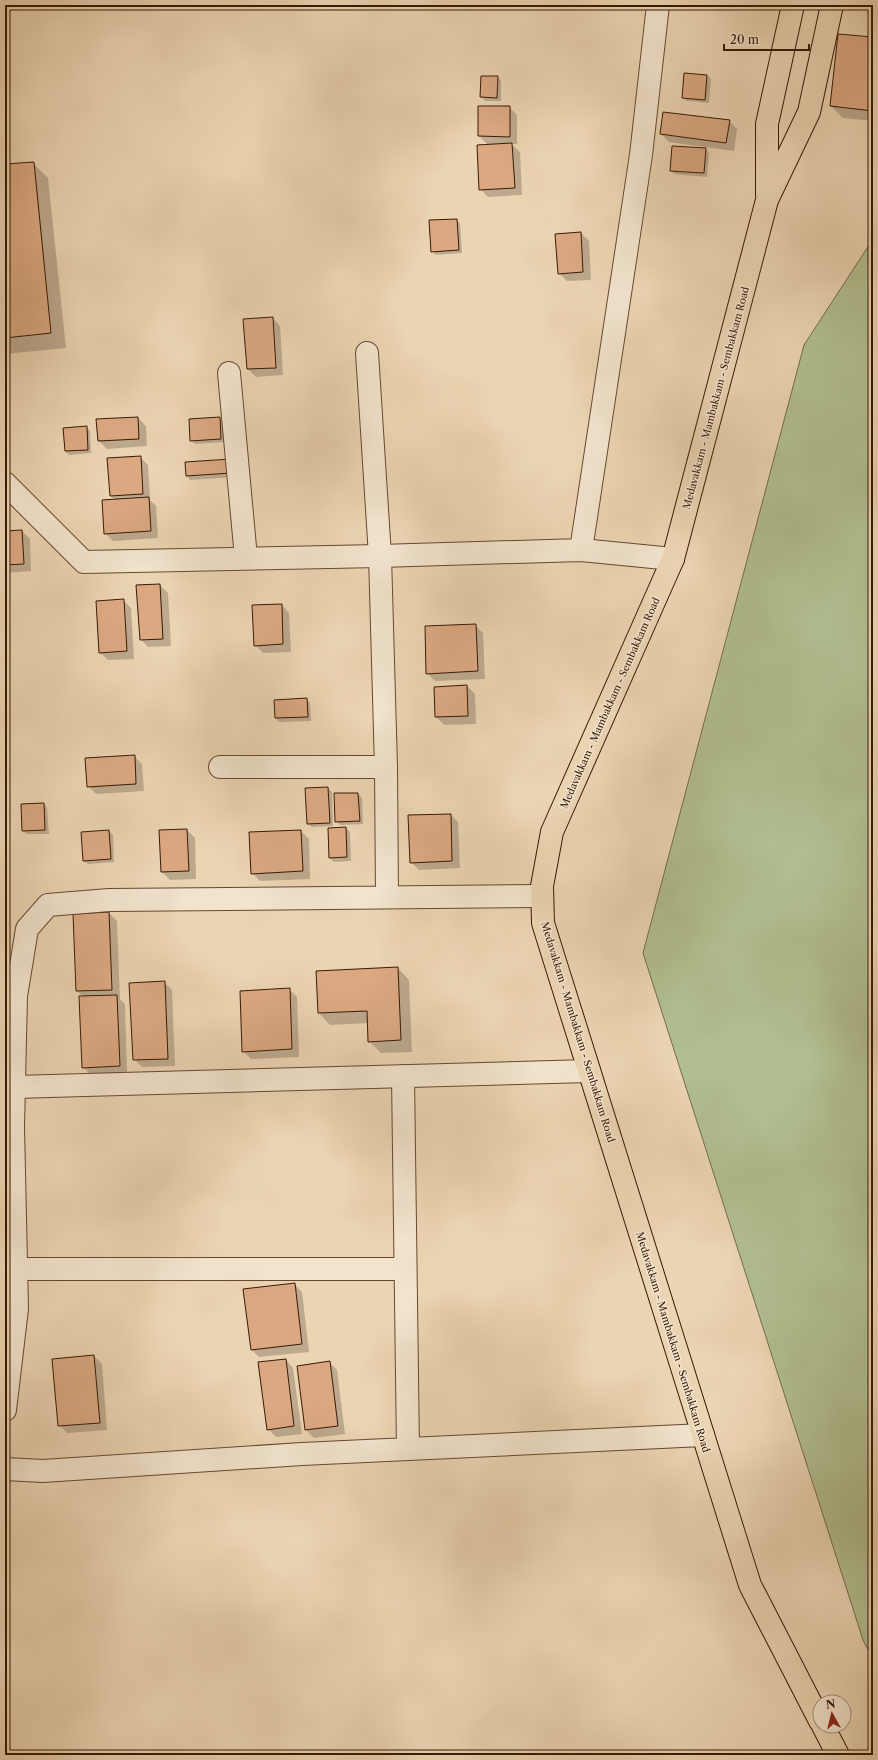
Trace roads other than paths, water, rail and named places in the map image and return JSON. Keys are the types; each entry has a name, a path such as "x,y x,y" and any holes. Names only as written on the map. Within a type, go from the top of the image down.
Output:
{"main road":[{"name":"Medavakkam - Mambakkam - Sembakkam Road","path":"768,200 767,124 793,5"},
{"name":"Medavakkam - Mambakkam - Sembakkam Road","path":"812,1705 750,1585 543,923 542,886 552,832 673,559 768,200 809,112 832,5"},
{"path":"827,1734 838,1755"}],"street":[{"path":"581,550 641,155 658,5"},
{"path":"367,353 380,556 386,768 387,897"},
{"path":"229,373 246,558"},
{"path":"5,483 84,562 581,550 673,559"},
{"path":"220,767 386,768"},
{"path":"5,1399 11,1309 17,1269 9,1127 14,1087 10,995 27,929 48,905 109,900 542,896"},
{"path":"14,1087 589,1071"},
{"path":"403,1076 408,1449"},
{"path":"17,1269 405,1269"},
{"path":"5,1469 43,1471 302,1454 703,1435"}]}
